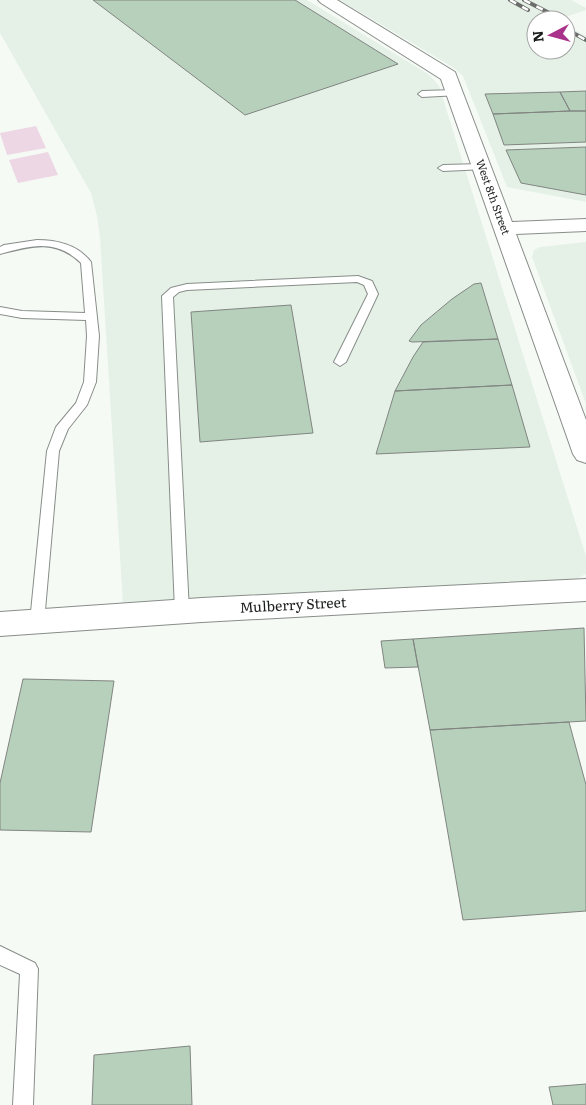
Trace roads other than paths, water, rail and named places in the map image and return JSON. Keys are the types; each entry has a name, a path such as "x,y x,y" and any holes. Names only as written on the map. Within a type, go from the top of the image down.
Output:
{"street":[{"name":"West 8th Street","path":"326,0 450,76 586,454"},
{"path":"504,228 586,225"},
{"name":"Mulberry Street","path":"0,624 182,611 586,590"}],"lane":[{"path":"422,94 456,93"},
{"path":"442,168 482,167"},
{"path":"0,252 11,246 39,243 58,245 74,251 86,262 94,336 90,382 80,404 62,427 53,451 37,622"},
{"path":"182,611 166,296 175,290 187,288 358,279 368,283 374,294 340,362"},
{"path":"0,310 33,314 79,314 92,318"},
{"path":"0,955 29,969 22,1105"}],"railway":[{"path":"510,0 528,10"},
{"path":"524,0 544,10"},
{"path":"576,34 586,40"}]}
